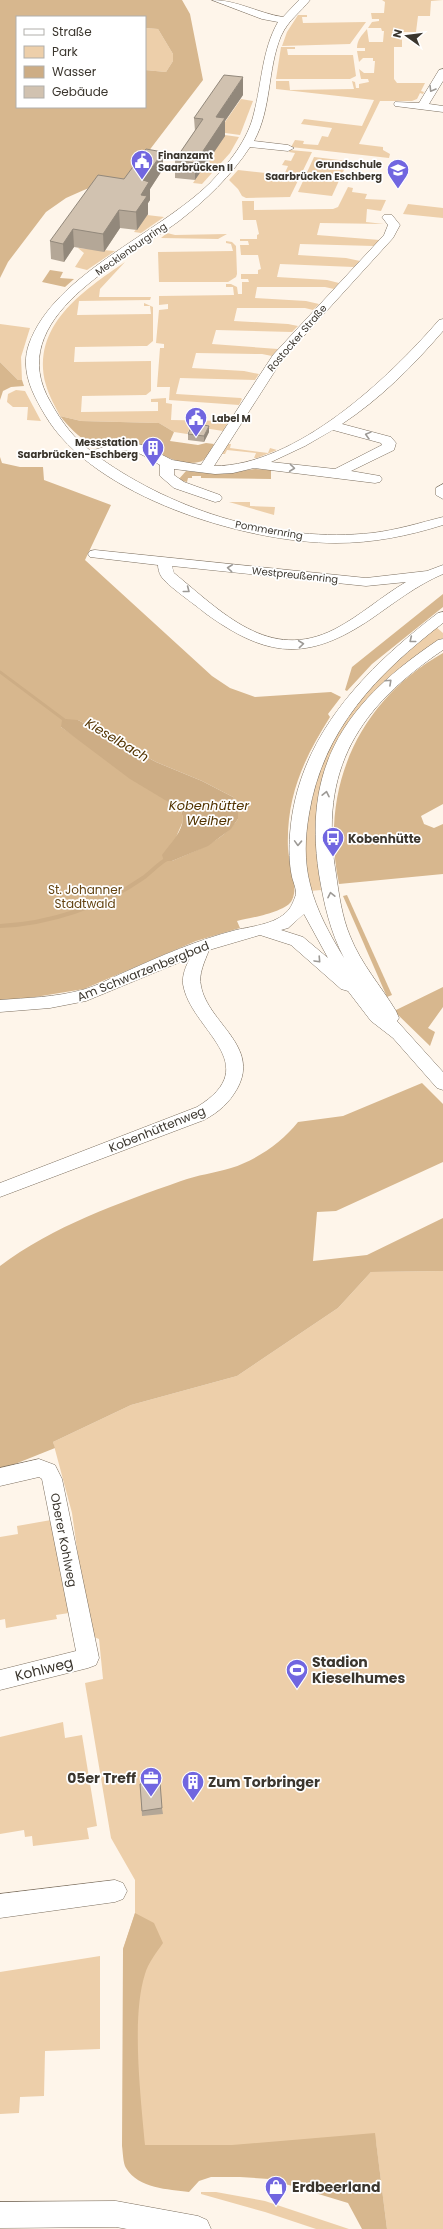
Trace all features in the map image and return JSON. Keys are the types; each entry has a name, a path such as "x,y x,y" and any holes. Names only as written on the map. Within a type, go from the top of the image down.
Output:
{"street":[{"path":"217,0 266,17 284,20"},
{"name":"Mecklenburgring","path":"104,468 69,439 52,419 36,387 32,372 36,342 43,326 53,311 72,291 169,223 202,197 231,166 246,143 259,117 272,44 284,20 305,0"},
{"path":"422,107 443,72"},
{"path":"399,104 443,109"},
{"path":"246,143 288,148"},
{"name":"Rostocker Straße","path":"205,469 276,358 389,236 394,225 392,220 388,217"},
{"path":"90,457 105,451 130,446 136,447 167,463 205,469 228,470 254,464 288,450 333,426 385,385 443,323"},
{"path":"333,426 389,442 388,447 383,451 337,473"},
{"path":"104,468 131,455 152,455"},
{"path":"167,463 167,476 173,482 215,498"},
{"path":"254,464 337,473 375,479"},
{"name":"Pommernring","path":"104,468 141,489 176,505 224,522 273,533 327,538 363,538 401,532 443,521"},
{"name":"Westpreußenring","path":"95,554 366,582 426,575"},
{"name":"Westpreußenring","path":"164,562 167,575 240,632 263,642 291,645 318,641 340,633 394,594 426,575 443,569"},
{"path":"392,1026 390,1016 351,954 304,893 298,850 300,817 308,779 318,751 336,719 365,682 398,651 443,616"},
{"path":"443,643 415,660 381,689 353,724 338,755 324,804 322,832 323,864 329,927 357,992 378,1018 392,1026 443,1083"},
{"path":"286,931 297,911 304,893"},
{"name":"Am Schwarzenbergbad","path":"0,1006 30,1004 86,995 202,946 232,936 260,930 286,931 329,927"},
{"name":"Am Schwarzenbergbad","path":"286,931 342,983 357,992"},
{"name":"Kobenhüttenweg","path":"0,1190 198,1115 212,1107 225,1095 234,1072 234,1057 197,1000 192,984 202,946"},
{"name":"Oberer Kohlweg","path":"0,1477 39,1468 48,1472 52,1479 88,1658"},
{"name":"Kohlweg","path":"0,1680 88,1658"},
{"path":"0,1906 115,1891"},
{"path":"0,2215 116,2214 198,2229"}],"green space":[{"path":"0,0 182,0 190,14 203,80 122,186 92,187 66,198 46,212 8,262 0,278"},
{"path":"382,0 443,0 431,1 430,16 418,16 416,32 402,32 402,47 394,47 394,79 397,83 425,83 421,91 424,92 423,94 420,93 417,99 412,101 380,101 359,144 383,147 383,150 390,154 389,158 291,147 295,140 304,141 303,144 318,145 322,136 328,137 332,128 301,124 304,119 362,126 374,100 276,89 276,81 289,81 290,90 354,89 352,81 355,82 356,88 359,88 359,84 369,82 368,79 361,79 359,69 364,73 374,73 375,61 373,61 373,58 363,58 359,62 357,51 365,51 365,48 357,48 357,45 367,29 369,42 383,42 384,31 382,31 381,28 368,28 372,22 379,21 379,19 372,19 371,13 384,13 385,2"},
{"path":"298,15 307,15 307,17 302,17 303,23 366,22 350,44 282,46 287,32"},
{"path":"146,28 158,29 173,54 173,61 166,72 146,70"},
{"path":"281,47 295,47 295,49 287,49 288,55 353,55 356,76 350,79 276,79"},
{"path":"241,99 253,101 240,135 218,132"},
{"path":"225,135 239,137 230,153 202,184 193,183"},
{"path":"290,150 312,152 290,197 246,198 242,196 238,189 229,180 238,170 284,175 288,166 282,165 285,160 291,161 295,153 289,152"},
{"path":"314,157 348,161 332,196 298,192"},
{"path":"348,187 353,188 352,192 367,194 365,199 386,200 381,211 367,209 366,222 384,224 320,223 317,235 380,240 374,246 300,244 298,255 346,258 360,261 354,267 280,264 277,277 327,280 339,283 334,289 325,287 257,287 255,298 306,301 319,304 313,310 305,308 237,308 234,321 288,324 298,326 292,332 216,330 212,344 278,349 272,356 262,354 196,353 192,368 244,371 259,374 255,380 180,378 176,394 241,398 242,399 239,405 169,400 170,387 157,387 160,348 164,348 164,344 156,343 159,310 168,309 168,304 159,305 159,296 234,295 233,287 226,287 226,284 231,284 237,287 238,294 242,294 242,282 249,282 248,279 241,279 241,274 258,274 258,270 261,269 258,255 241,255 240,245 249,245 248,241 240,241 240,239 257,239 257,235 259,234 256,220 243,220 242,201 254,201 254,210 333,209 338,207"},
{"path":"408,204 443,208 443,218 403,214"},
{"path":"147,215 164,217 141,233 134,232"},
{"path":"167,233 175,235 227,234 218,239 161,238"},
{"path":"226,241 232,242 236,246 237,274 236,277 228,282 159,282 158,252 233,251 231,244 226,243"},
{"path":"78,248 115,251 87,270 75,267 84,253"},
{"path":"125,262 100,289 99,297 151,297 150,300 79,301 77,315 151,314 150,306 144,306 144,303 153,307 153,341 147,346 75,347 74,362 151,361 151,391 146,395 82,396 81,412 158,411 158,402 151,402 151,399 166,398 166,403 172,404 171,420 229,421 223,431 191,426 187,434 174,432 159,423 81,421 60,416 47,389 43,364 46,345 53,328 64,312 77,298"},
{"path":"50,270 63,272 60,278 74,279 65,287 42,282"},
{"path":"0,324 30,328 21,357 22,380 18,380 0,362"},
{"path":"0,362 18,380 22,380 24,386 11,387 3,391 0,400"},
{"path":"16,390 25,391 41,421 27,420 28,407 13,407 7,402 8,394"},
{"path":"60,416 81,421 159,423 174,432 170,441 198,445 206,443 214,444 202,461 191,463 182,462 166,457 143,445 135,443 129,442 96,445 90,443 81,438"},
{"path":"228,444 231,444 230,448 268,453 270,448 277,450 257,458 254,458 256,453 227,450 225,454 222,454"},
{"name":"St. Johanner Stadtwald","path":"0,457 2,463 20,467 43,467 44,480 111,505 85,560 212,676 230,688 255,697 331,692 341,697 328,714 330,717 304,764 293,796 288,830 288,849 294,882 294,894 289,904 268,914 237,921 240,928 196,941 84,989 23,999 0,1000","holes":["78,720 156,762 202,781 233,797 238,819 232,827 217,839 200,849 172,861 175,841 183,820 180,809 61,727"]},
{"path":"255,469 271,470 271,479 201,478 201,476 192,476 192,478 188,478 187,482 178,480 186,471 218,474"},
{"path":"229,502 250,502 250,506 275,507 274,515"},
{"path":"443,594 443,607 372,664 347,691 345,690 352,667"},
{"path":"436,627 443,633 443,638 391,675 369,697 349,723 316,832 316,851 321,890 310,891 306,871 304,831 324,752 371,685"},
{"path":"443,653 443,804 421,816 424,824 434,828 443,824 443,874 339,884 334,849 335,815 341,782 352,751 367,722 388,696 413,673"},
{"path":"347,895 392,995 387,997 343,896"},
{"path":"443,987 443,1007 428,1028 435,1032 430,1046 394,1011"},
{"path":"422,1083 443,1104 443,1162 336,1211 317,1212 313,1261 367,1255 443,1218 443,1271 371,1272 338,1308 237,1376 131,1405 53,1442 55,1448 0,1470 0,1266 20,1252 64,1227 110,1207 193,1177 241,1165 268,1150 298,1122 343,1116"},
{"name":"Stadion Kieselhumes","path":"443,1271 443,2229 387,2229 376,2142 141,2170 123,1949 135,1913 135,1880 111,1838 85,1683 103,1679 99,1639 89,1635 72,1513 53,1442 131,1405 237,1376 338,1308 371,1272"},
{"path":"51,1520 69,1613 56,1615 57,1619 6,1628 5,1619 0,1620 0,1537 18,1534 17,1526"},
{"path":"63,1722 65,1738 82,1735 97,1826 87,1828 89,1839 33,1846 32,1836 25,1837 24,1830 0,1834 0,1737"},
{"path":"135,1913 154,1923 163,1943 146,1970 141,1992 139,2012 138,2058 145,2145 232,2145 375,2133 387,2229 362,2229 348,2203 269,2179 211,2177 199,2181 189,2192 163,2189 146,2184 138,2180 126,2168 122,2146 123,1949"},
{"path":"100,1956 100,2049 45,2051 44,2096 20,2097 19,2113 0,2114 0,1972"},
{"path":"201,2192 216,2192 265,2201 349,2229 316,2229 265,2212 201,2194"}],"water":[{"name":"Kobenhütter Weiher","path":"62,720 78,720 156,762 202,781 233,797 238,807 238,819 231,829 208,846 172,861 164,861 162,855 175,838 183,821 180,809 130,779 61,727"}],"building":[{"path":"224,75 243,77 216,117 225,118 195,163 175,160 203,119 194,118"},
{"path":"146,149 163,152 143,180 149,182 141,195 147,196 136,212 119,210 103,234 73,229 63,244 50,241 98,175 124,179"},
{"path":"193,423 209,426 204,436 188,434"},
{"name":"05er Treff","path":"160,1782 162,1808 142,1811 140,1784"}],"waterway":[{"name":"Kieselbach","path":"0,672 67,722"},
{"path":"0,926 37,922 75,912 93,905 127,888 143,878 167,859"}],"place":[{"name":"Finanzamt Saarbrücken II","path":"142,180"},
{"name":"Grundschule Saarbrücken Eschberg","path":"398,190"},
{"name":"Label M","path":"196,438"},
{"name":"Messstation Saarbrücken-Eschberg","path":"153,468"},
{"name":"Kobenhütte","path":"333,858"},
{"name":"Stadion Kieselhumes","path":"297,1690"},
{"name":"05er Treff","path":"151,1798"},
{"name":"Zum Torbringer","path":"193,1802"},
{"name":"Erdbeerland","path":"276,2206"}]}
